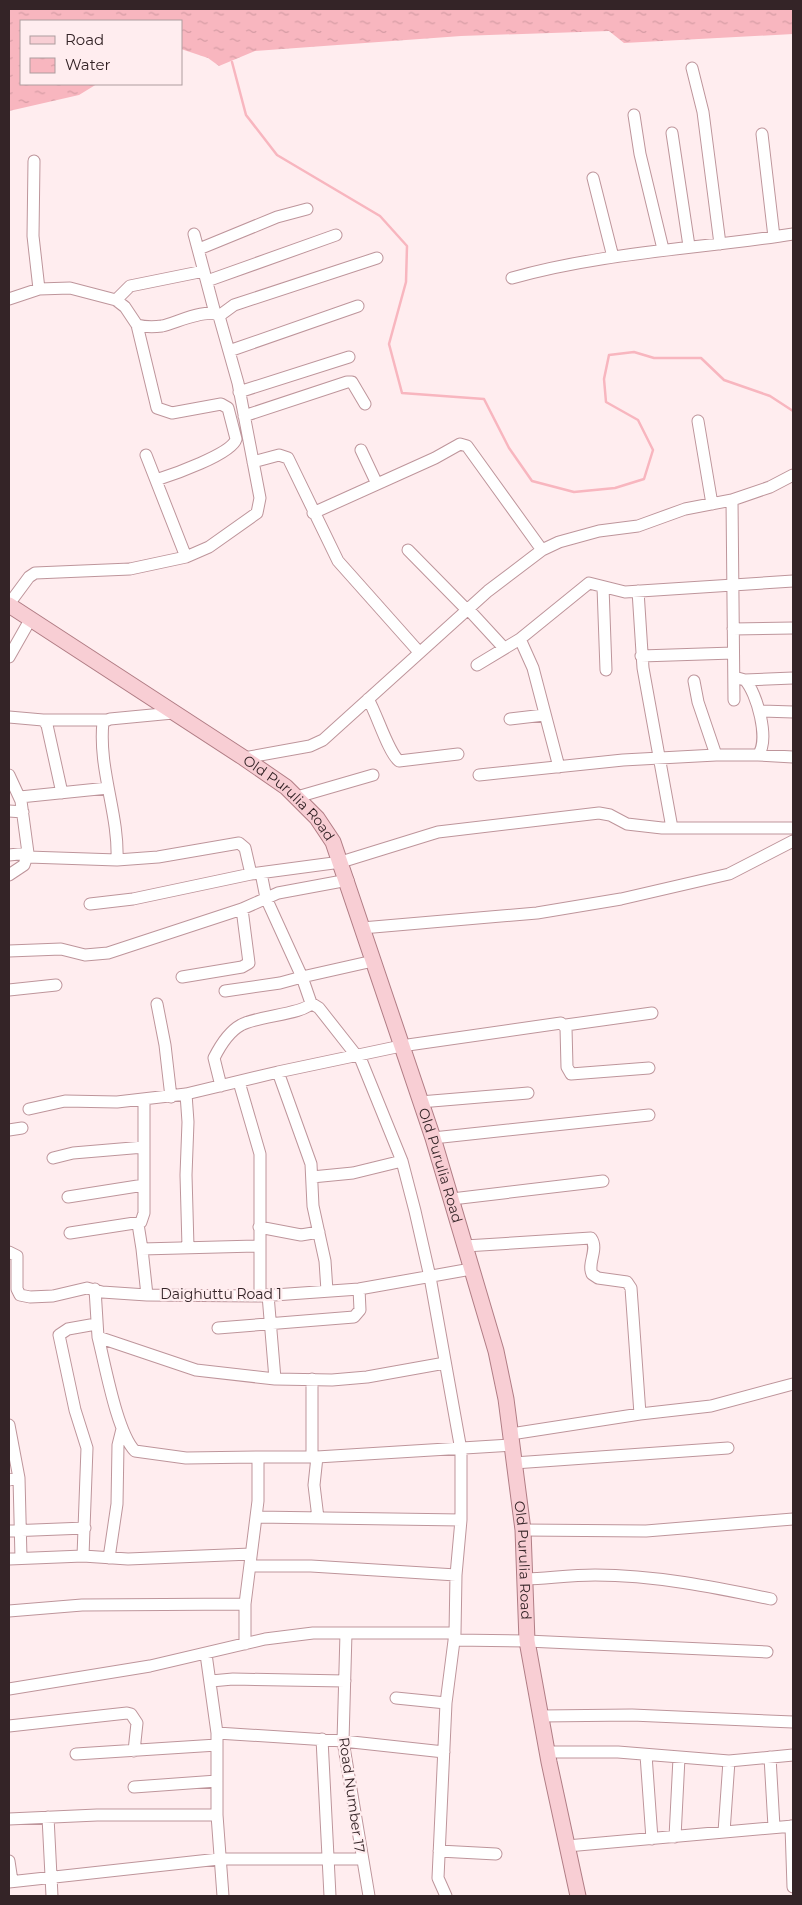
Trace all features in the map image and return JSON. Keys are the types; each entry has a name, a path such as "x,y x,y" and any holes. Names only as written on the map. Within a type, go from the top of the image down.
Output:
{"main road":[{"name":"Old Purulia Road","path":"9,605 244,758 297,796 317,818 333,842 348,880 362,928 433,1138 496,1351 506,1398 523,1530 527,1641 547,1752 578,1896"}],"street":[{"path":"692,68 703,112 720,244"},
{"path":"634,115 640,154 663,249"},
{"path":"672,133 689,246"},
{"path":"762,134 774,237"},
{"path":"34,162 33,236 39,289"},
{"path":"593,178 613,257"},
{"path":"198,249 277,218 308,210"},
{"path":"9,605 28,577 35,573 130,569 186,557 209,547 257,513 260,498 240,392 194,234"},
{"path":"512,278 545,269 663,249 720,244 793,234"},
{"path":"116,300 130,286 206,276 336,235"},
{"path":"137,325 162,326 217,314 234,305 377,258"},
{"path":"9,299 39,289 70,288 116,300 125,307 137,325 158,408 172,413 221,404 228,408 236,440 233,446 156,480"},
{"path":"229,350 358,306"},
{"path":"240,392 349,357"},
{"path":"244,416 347,382 352,382 357,386 365,404"},
{"path":"698,421 712,504"},
{"path":"313,513 460,444 466,446 542,550"},
{"path":"361,450 377,484"},
{"path":"146,455 186,557"},
{"path":"253,462 272,456 284,455 290,463 338,561 349,576 419,652"},
{"path":"244,758 317,744 467,610 542,550 559,542 599,531 638,526 673,512 732,500 770,487 793,474"},
{"path":"732,500 733,629 734,653 739,678 734,700"},
{"path":"408,550 469,610 504,648"},
{"path":"477,664 520,638 585,585 593,584 625,592 793,581"},
{"path":"603,587 606,670"},
{"path":"638,591 641,656 672,828"},
{"path":"9,657 30,620"},
{"path":"733,629 793,628"},
{"path":"520,638 533,668 559,767"},
{"path":"641,656 734,653"},
{"path":"739,678 793,678"},
{"path":"739,678 751,686 759,711 763,744 758,755"},
{"path":"694,681 695,694 716,755"},
{"path":"368,698 392,751 400,761 458,754"},
{"path":"759,711 793,712"},
{"path":"9,717 43,720 106,720 173,712"},
{"path":"510,719 544,715"},
{"path":"43,720 50,736 62,793"},
{"path":"106,720 103,726 104,757 117,834 117,860"},
{"path":"478,775 716,755 758,755 793,758"},
{"path":"9,775 20,797 28,855 24,865 9,874"},
{"path":"297,796 373,775"},
{"path":"20,797 108,788"},
{"path":"9,810 23,812"},
{"path":"90,904 133,899 256,873 341,862 438,832 599,813 610,815 627,824 672,828 793,828"},
{"path":"362,928 537,913 621,899 729,874 793,841"},
{"path":"9,855 117,860 158,857 240,843 245,848 302,977 311,1003 319,1008 356,1055 359,1055 402,1162 430,1276 461,1450 461,1520 456,1574 455,1637 446,1703 438,1878 446,1896"},
{"path":"9,951 61,949 97,956 242,909 266,898 293,890 348,880"},
{"path":"182,977 242,967 249,963 242,909"},
{"path":"225,991 280,983 373,961"},
{"path":"9,990 56,985"},
{"path":"221,1086 214,1058 232,1032 253,1019 305,1010 311,1003"},
{"path":"157,1004 165,1045 171,1097"},
{"path":"29,1109 65,1101 144,1100 171,1097 401,1046 561,1023 566,1025 652,1013"},
{"path":"566,1025 567,1067 571,1074 649,1068"},
{"path":"278,1072 307,1149 312,1177 313,1206 325,1261 327,1291"},
{"path":"239,1082 260,1154 259,1246 264,1295 271,1324 276,1378"},
{"path":"420,1102 528,1093"},
{"path":"186,1094 188,1122 186,1175 188,1247"},
{"path":"70,1233 138,1224 144,1218 144,1100"},
{"path":"433,1138 649,1115"},
{"path":"9,1130 22,1128"},
{"path":"53,1158 73,1153 144,1147"},
{"path":"312,1177 352,1173 402,1162"},
{"path":"452,1198 603,1181"},
{"path":"68,1197 144,1184"},
{"path":"138,1224 147,1295"},
{"path":"260,1227 300,1235 319,1232"},
{"path":"465,1246 591,1238 594,1246 590,1266 592,1274 598,1278 627,1282 631,1288 640,1414"},
{"path":"142,1249 259,1246"},
{"name":"Daighuttu Road 1","path":"9,1252 16,1256 17,1289 24,1297 54,1296 80,1289 147,1295 264,1295 359,1289 471,1269"},
{"path":"95,1289 98,1337 122,1429 130,1446 141,1453 186,1458 315,1457 461,1450 640,1414 711,1406 793,1384"},
{"path":"218,1328 358,1315 360,1310 359,1289"},
{"path":"83,1556 87,1448 75,1410 59,1335 68,1329 96,1324"},
{"path":"98,1337 196,1370 276,1378 312,1380 367,1377 445,1363"},
{"path":"312,1380 315,1457 314,1485 318,1518"},
{"path":"9,1425 14,1479 14,1531 21,1558"},
{"path":"110,1558 117,1504 118,1445 122,1429"},
{"path":"514,1463 728,1448"},
{"path":"246,1644 245,1604 256,1517 258,1457"},
{"path":"256,1517 461,1520"},
{"path":"523,1530 646,1531 793,1519"},
{"path":"14,1531 84,1528"},
{"path":"9,1559 83,1556 250,1560 311,1566 456,1574"},
{"path":"526,1579 596,1575 652,1579 714,1587 771,1599"},
{"path":"9,1611 82,1605 245,1604"},
{"path":"9,1689 150,1666 265,1639 313,1633 455,1637 767,1652"},
{"name":"Road Number 17","path":"346,1633 343,1741 369,1896"},
{"path":"206,1654 217,1739 217,1815 223,1896"},
{"path":"211,1681 240,1679 345,1681"},
{"path":"396,1698 446,1703"},
{"path":"9,1726 132,1714 137,1723 134,1751"},
{"path":"541,1716 632,1715 793,1722"},
{"path":"76,1754 134,1751 217,1739 322,1739 444,1752"},
{"path":"322,1739 330,1896"},
{"path":"547,1752 646,1755 729,1761 793,1755"},
{"path":"646,1755 652,1839"},
{"path":"770,1757 774,1828"},
{"path":"675,1837 679,1758"},
{"path":"724,1832 729,1761"},
{"path":"134,1787 217,1781"},
{"path":"9,1820 48,1817 217,1815"},
{"path":"48,1817 52,1896"},
{"path":"567,1846 792,1826 793,1887"},
{"path":"440,1851 496,1854"},
{"path":"9,1861 10,1881 220,1859 362,1859"}],"water":[{"path":"9,9 793,9 793,34 624,43 609,31 461,36 255,51 219,66 208,58 182,49 182,20 20,20 20,85 95,85 79,95 9,111"}],"waterway":[{"path":"232,62 246,115 277,155 380,216 407,246 406,282 389,344 402,393 484,399 509,448 532,481 574,492 615,488 644,479 653,450 638,420 606,402 604,379 609,355 634,352 654,358 701,358 724,380 770,396 793,411"}]}
